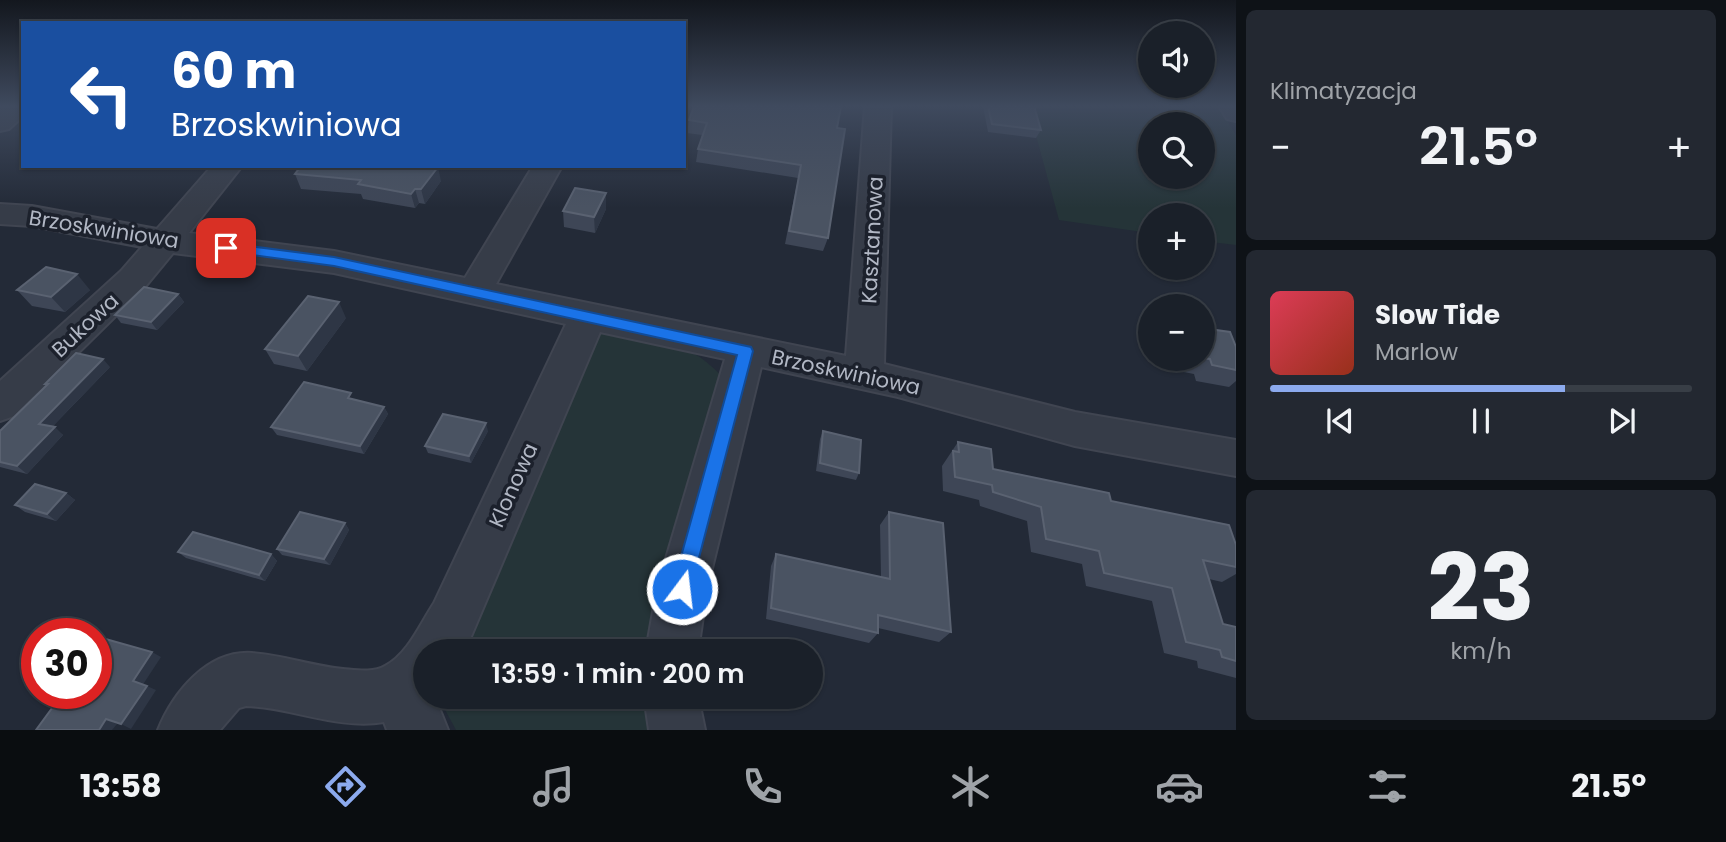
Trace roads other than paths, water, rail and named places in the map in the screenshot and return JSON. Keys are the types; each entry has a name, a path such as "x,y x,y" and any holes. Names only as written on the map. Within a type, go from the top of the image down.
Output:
{"street":[{"name":"Kasztanowa","path":"864,375 876,140"},
{"name":"Bukowa","path":"0,405 133,279 226,168"},
{"path":"473,293 547,168"},
{"name":"Brzoskwiniowa","path":"0,214 32,216 165,241 334,262 864,375 1075,429 1236,458"},
{"name":"Klonowa","path":"441,639 452,621 588,317"},
{"path":"674,639 682,589 746,351"},
{"path":"186,730 211,698 234,681 255,679 359,699 413,695"},
{"path":"673,709 677,730"}]}
